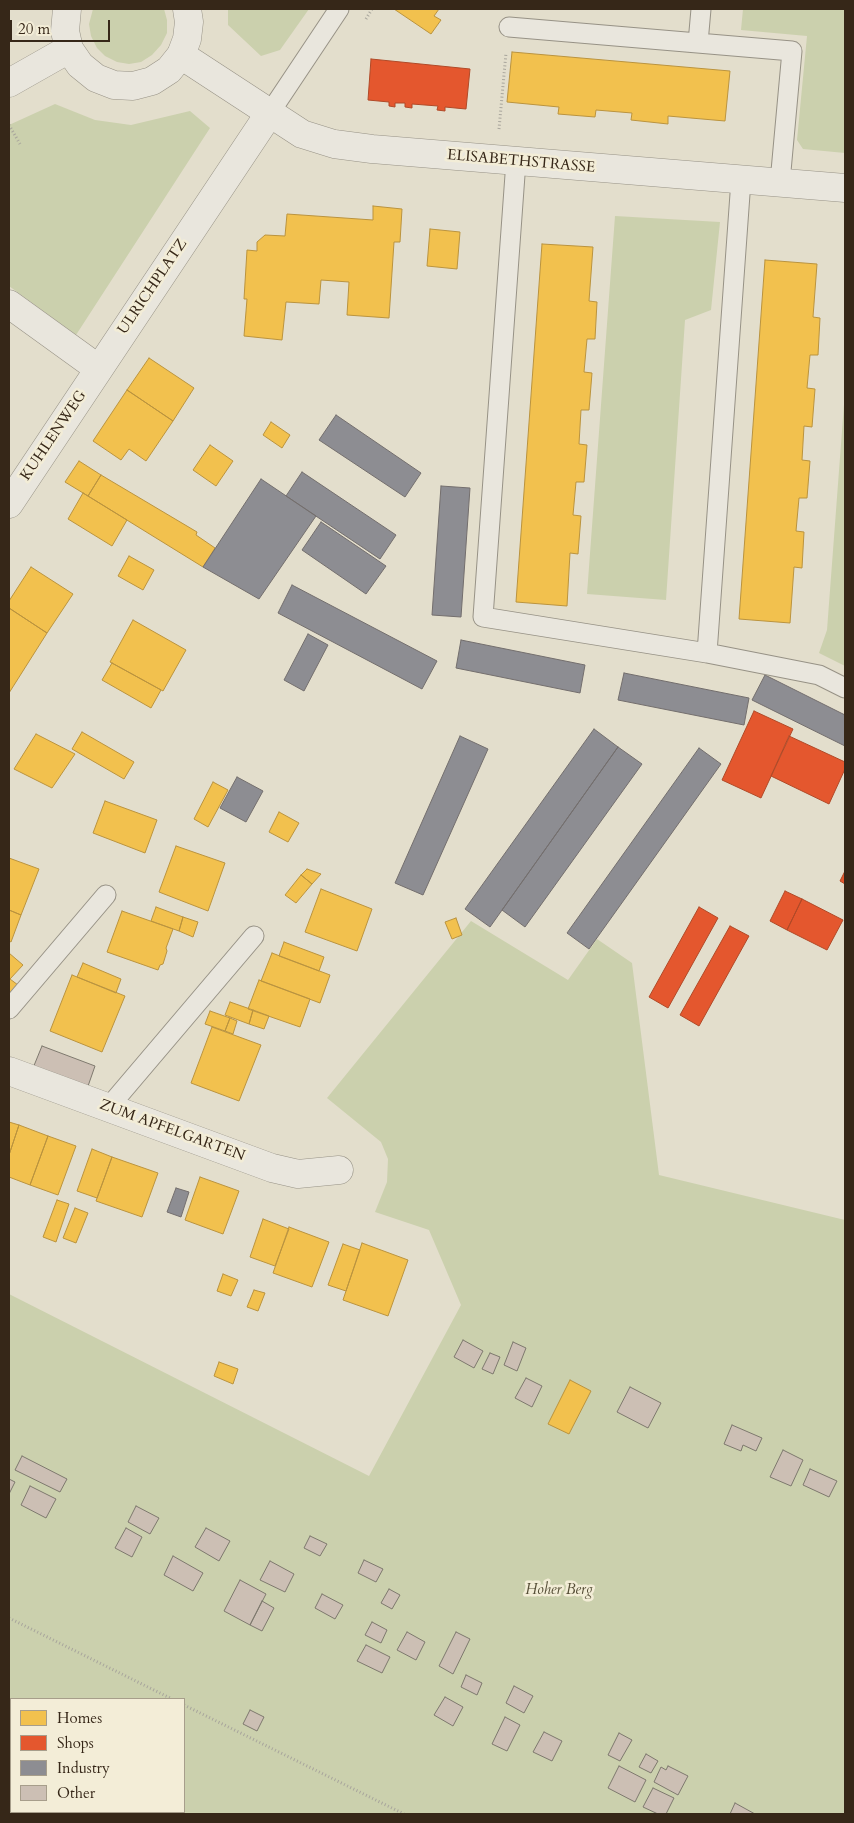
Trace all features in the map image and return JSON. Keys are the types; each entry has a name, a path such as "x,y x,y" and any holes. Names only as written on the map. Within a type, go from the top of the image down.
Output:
{"street":[{"path":"67,9 65,31 69,49 80,65 96,78 114,85 133,86 152,81 169,70 181,54 187,39 189,22 186,9"},
{"path":"9,83 69,49"},
{"path":"181,54 270,114"},
{"name":"ELISABETHSTRASSE","path":"270,114 302,134 334,144 372,149 845,188"},
{"name":"ULRICHPLATZ","path":"99,368 270,114"},
{"path":"9,304 99,368"},
{"name":"KUHLENWEG","path":"9,504 99,368"},
{"name":"ZUM APFELGARTEN","path":"9,1071 272,1168 298,1174 338,1170"}],"lane":[{"name":"ULRICHPLATZ","path":"270,114 339,9"},
{"path":"698,44 701,9"},
{"path":"509,28 792,51 780,182"},
{"path":"516,161 483,617 707,653 819,675 845,688"},
{"path":"707,653 741,180"},
{"path":"9,1009 106,895"},
{"path":"108,1108 254,936"}],"path":[{"path":"498,135 509,28"},
{"path":"9,125 20,144"},
{"path":"9,1618 170,1698"},
{"path":"185,1705 404,1814"}],"green space":[{"path":"93,9 164,9 167,20 167,33 161,45 152,55 141,62 129,64 117,62 105,56 97,48 91,36 89,24"},
{"path":"228,9 309,9 280,50 261,56 228,25"},
{"path":"743,9 845,9 845,153 803,149 797,140 807,36 741,30"},
{"path":"55,104 95,120 131,125 190,111 210,128 76,335 9,286 9,125"},
{"path":"615,216 720,222 711,310 685,320 666,600 587,594"},
{"path":"845,391 845,666 819,653 827,630"},
{"name":"Hoher Berg","path":"471,921 568,980 597,939 632,963 659,1175 845,1220 845,1814 9,1814 9,1294 369,1476 461,1305 429,1230 375,1212 387,1182 388,1159 381,1142 327,1098"}],"building: Homes":[{"path":"394,9 439,9 434,16 441,20 431,34"},
{"path":"512,52 730,71 725,121 668,116 668,124 631,120 632,113 596,110 595,117 558,114 559,107 507,102"},
{"path":"373,206 402,209 400,242 394,242 389,318 347,315 349,282 321,280 319,304 286,302 282,340 244,336 247,299 244,299 247,250 257,251 257,242 265,235 285,236 287,214 373,220"},
{"path":"430,229 460,232 457,269 427,266"},
{"path":"542,244 593,247 589,301 597,302 595,339 587,339 584,372 592,373 589,410 581,410 579,444 587,445 584,482 576,482 573,515 581,516 578,554 570,553 567,606 516,602"},
{"path":"765,260 817,264 813,317 820,318 818,355 810,355 807,388 815,389 812,427 804,426 802,460 810,461 807,498 799,498 796,531 804,532 802,568 794,567 790,623 739,619"},
{"path":"149,358 194,388 173,421 127,390"},
{"path":"127,390 173,421 146,461 129,449 121,460 93,441"},
{"path":"271,422 290,435 282,448 263,435"},
{"path":"210,445 233,461 216,486 193,470"},
{"path":"79,461 101,475 88,496 65,482"},
{"path":"101,475 197,532 196,535 215,548 203,567 88,496"},
{"path":"83,493 127,520 112,546 68,519"},
{"path":"129,556 154,570 143,590 118,576"},
{"path":"31,567 73,594 47,633 9,608 9,601"},
{"path":"9,608 47,633 9,693"},
{"path":"133,620 186,650 163,691 110,662"},
{"path":"112,663 161,690 151,708 102,680"},
{"path":"82,732 134,762 124,779 72,749"},
{"path":"36,734 75,754 52,788 14,769"},
{"path":"213,782 228,790 208,827 194,819"},
{"path":"105,801 157,820 145,853 93,833"},
{"path":"279,812 299,823 288,842 269,832"},
{"path":"176,846 225,863 208,911 159,892"},
{"path":"9,858 39,869 21,915 9,910"},
{"path":"307,869 321,874 312,884 301,875"},
{"path":"301,875 312,884 296,903 285,895"},
{"path":"321,889 372,909 357,951 305,932"},
{"path":"156,907 183,917 179,931 151,921"},
{"path":"9,910 21,915 11,942 9,941"},
{"path":"122,911 173,929 166,948 167,951 163,964 160,965 158,970 107,952"},
{"path":"183,917 198,922 193,937 179,931"},
{"path":"456,918 462,935 452,939 445,922"},
{"path":"284,942 324,957 319,971 279,956"},
{"path":"9,953 23,965 10,979 18,985 9,996"},
{"path":"272,953 330,975 320,1003 261,981"},
{"path":"83,963 121,979 116,993 77,977"},
{"path":"72,975 125,996 102,1052 50,1031"},
{"path":"259,980 310,999 300,1027 248,1009"},
{"path":"230,1002 253,1010 249,1024 225,1015"},
{"path":"253,1010 269,1016 264,1029 249,1024"},
{"path":"210,1011 230,1018 225,1031 205,1024"},
{"path":"230,1018 237,1021 233,1034 225,1031"},
{"path":"212,1027 261,1045 239,1101 191,1083"},
{"path":"9,1122 19,1125 9,1155"},
{"path":"19,1125 48,1136 30,1185 9,1177 9,1155"},
{"path":"48,1136 76,1146 58,1195 30,1185"},
{"path":"92,1149 112,1157 97,1198 77,1191"},
{"path":"112,1157 158,1173 142,1217 96,1201"},
{"path":"200,1177 239,1191 223,1234 185,1220"},
{"path":"57,1200 69,1204 56,1242 43,1237"},
{"path":"75,1208 88,1213 76,1243 63,1238"},
{"path":"263,1219 289,1229 275,1266 250,1257"},
{"path":"289,1227 329,1242 312,1287 273,1273"},
{"path":"362,1243 408,1260 388,1316 343,1300"},
{"path":"343,1244 360,1250 346,1291 328,1285"},
{"path":"223,1274 238,1280 231,1296 217,1291"},
{"path":"254,1290 265,1293 258,1311 247,1307"},
{"path":"219,1362 238,1369 233,1384 214,1376"},
{"path":"570,1380 591,1391 569,1434 548,1424"}],"building: Shops":[{"path":"371,59 470,69 466,109 445,107 445,111 437,110 438,106 412,104 412,108 405,107 405,103 395,103 395,107 389,106 389,102 368,100"},
{"path":"754,711 793,729 761,798 722,780"},
{"path":"789,736 845,762 845,769 829,804 771,776"},
{"path":"845,871 845,884 840,881"},
{"path":"785,891 802,899 787,930 770,921"},
{"path":"802,899 843,920 827,950 787,930"},
{"path":"699,907 718,918 668,1008 649,997"},
{"path":"730,926 749,936 699,1026 680,1015"}],"building: Industry":[{"path":"336,415 421,473 405,497 319,440"},
{"path":"302,472 396,535 380,559 286,496"},
{"path":"261,479 316,516 259,599 203,567"},
{"path":"441,486 470,488 461,617 432,615"},
{"path":"321,522 386,566 366,594 302,550"},
{"path":"292,585 437,661 422,689 278,613"},
{"path":"308,634 328,645 304,691 284,680"},
{"path":"461,640 585,665 580,693 456,668"},
{"path":"624,673 749,698 744,725 618,700"},
{"path":"765,675 845,715 845,746 752,700"},
{"path":"594,729 618,747 490,927 465,909"},
{"path":"460,736 488,749 423,895 395,883"},
{"path":"618,747 642,764 525,927 502,910"},
{"path":"699,748 721,764 589,949 567,933"},
{"path":"237,777 263,791 246,822 220,808"},
{"path":"176,1188 189,1192 181,1217 167,1212"}],"building: Other":[{"path":"42,1046 95,1066 87,1089 33,1068"},
{"path":"463,1340 483,1351 474,1368 454,1357"},
{"path":"513,1342 526,1348 517,1371 504,1365"},
{"path":"490,1353 500,1357 493,1374 482,1369"},
{"path":"526,1378 542,1386 532,1407 515,1398"},
{"path":"630,1387 661,1403 648,1428 617,1412"},
{"path":"732,1425 762,1438 756,1451 743,1445 741,1451 724,1444"},
{"path":"783,1450 803,1460 791,1486 770,1477"},
{"path":"22,1456 67,1479 60,1492 15,1470"},
{"path":"810,1469 837,1481 829,1497 803,1485"},
{"path":"9,1479 15,1482 9,1494"},
{"path":"30,1486 56,1499 46,1518 21,1505"},
{"path":"136,1506 159,1518 150,1534 128,1522"},
{"path":"126,1528 142,1537 132,1557 115,1548"},
{"path":"206,1528 230,1541 219,1561 195,1547"},
{"path":"310,1536 327,1544 320,1556 304,1548"},
{"path":"173,1556 203,1573 193,1591 164,1575"},
{"path":"364,1560 383,1569 376,1582 358,1573"},
{"path":"270,1561 294,1574 285,1592 260,1580"},
{"path":"240,1580 266,1594 250,1625 224,1611"},
{"path":"389,1589 400,1595 392,1609 381,1603"},
{"path":"322,1594 343,1605 335,1619 315,1608"},
{"path":"262,1601 274,1608 262,1631 250,1625"},
{"path":"372,1622 387,1630 381,1643 365,1635"},
{"path":"407,1632 425,1642 416,1660 397,1650"},
{"path":"456,1632 470,1639 453,1674 439,1666"},
{"path":"366,1645 390,1657 382,1673 357,1661"},
{"path":"466,1675 482,1683 477,1695 461,1687"},
{"path":"514,1686 533,1696 524,1713 506,1703"},
{"path":"445,1697 463,1707 453,1726 434,1715"},
{"path":"250,1710 264,1717 257,1731 243,1724"},
{"path":"505,1717 520,1725 507,1751 492,1744"},
{"path":"544,1732 562,1741 552,1761 533,1752"},
{"path":"619,1733 632,1740 620,1761 608,1755"},
{"path":"646,1754 658,1761 651,1773 639,1767"},
{"path":"619,1766 646,1780 635,1802 608,1788"},
{"path":"668,1766 688,1776 678,1795 654,1782 661,1767 666,1770"},
{"path":"9,1776 10,1813 30,1813 9,1814"},
{"path":"653,1788 674,1798 666,1814 658,1814 643,1807"},
{"path":"735,1803 755,1814 730,1814"},
{"path":"124,1813 159,1813 158,1814"}]}
